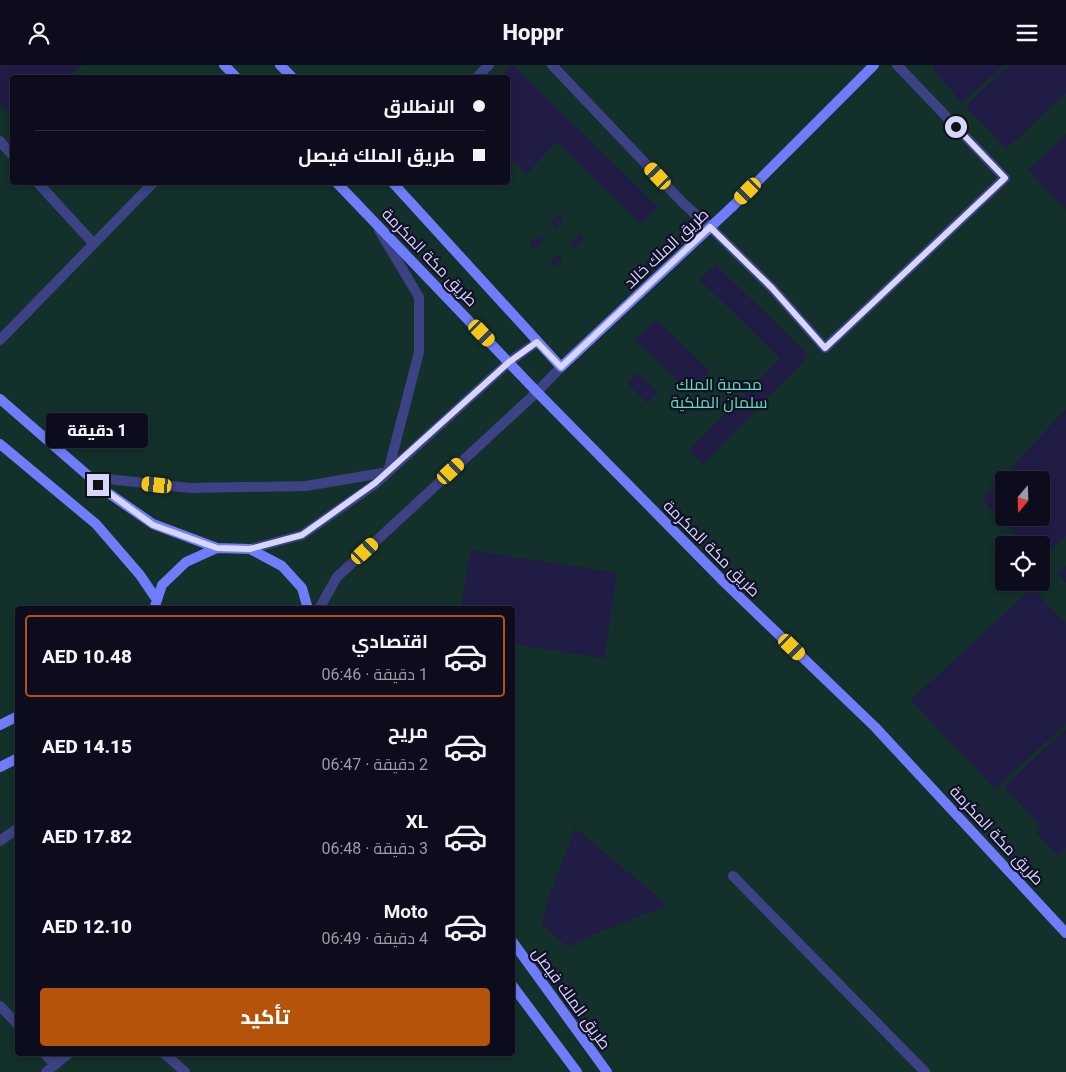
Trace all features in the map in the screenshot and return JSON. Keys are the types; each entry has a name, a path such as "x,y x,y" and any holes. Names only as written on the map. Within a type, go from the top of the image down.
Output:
{"street":[{"path":"224,65 234,75"},
{"path":"280,65 290,75"},
{"path":"479,75 489,65"},
{"path":"552,65 684,204 772,288 825,348 1005,178 897,65"},
{"name":"طريق الملك خالد","path":"561,367 710,227 874,65"},
{"path":"0,141 10,153"},
{"path":"40,185 93,243"},
{"path":"0,340 151,185"},
{"name":"طريق مكة المكرمة","path":"339,185 537,392 726,584 875,727 1066,933"},
{"name":"طريق مكة المكرمة","path":"395,185 561,367"},
{"path":"374,221 419,297 419,352 388,472"},
{"path":"0,399 107,493 153,525 217,548 250,549 302,535 375,483 509,362 537,342"},
{"path":"321,606 337,577 537,392 561,367"},
{"path":"0,444 96,523 140,575 155,605"},
{"path":"90,477 190,488 210,488 306,486 388,472"},
{"path":"155,605 162,585 186,562 217,548"},
{"path":"250,549 282,566 302,588 307,606"},
{"path":"0,725 15,718"},
{"path":"0,767 15,759"},
{"path":"0,841 15,830"},
{"path":"733,876 925,1072"},
{"name":"طريق الملك فيصل","path":"515,945 607,1072"},
{"path":"515,989 576,1072"},
{"path":"0,1006 15,1022"},
{"path":"47,1056 55,1065"},
{"path":"46,1072 66,1056"},
{"path":"167,1056 185,1072"}],"green space":[{"name":"محمية الملك سلمان الملكية","path":"0,65 1066,65 1066,1072 0,1072"}],"building":[{"path":"0,65 81,65 71,75 10,75 10,115 0,105"},
{"path":"513,65 658,207 641,224 557,142 526,174 510,158 510,75 501,75"},
{"path":"934,65 1003,65 962,103 934,70"},
{"path":"1010,65 1066,65 1066,93 1006,149 966,106"},
{"path":"1066,134 1066,210 1028,170"},
{"path":"558,214 564,220 556,228 550,223"},
{"path":"539,235 544,240 534,249 529,244"},
{"path":"579,235 584,239 574,248 570,243"},
{"path":"558,255 563,259 555,267 550,262"},
{"path":"715,264 809,356 703,464 688,451 780,358 700,280"},
{"path":"656,319 710,371 689,392 635,340"},
{"path":"637,373 658,392 647,403 627,383"},
{"path":"1066,409 1066,536 1050,550 1050,536 1017,536 1007,526 1050,526 1050,471 1008,471"},
{"path":"995,485 995,513 982,499"},
{"path":"470,550 617,573 604,658 515,644 515,606 461,606"},
{"path":"1066,566 1066,583 1057,573"},
{"path":"1029,591 1035,591 1066,624 1066,723 995,789 911,700"},
{"path":"1066,729 1066,848 1058,856 1036,832 1042,827 1004,787"},
{"path":"575,828 667,905 568,947 542,924 548,900"}],"route":[{"path":"98,485 153,525 217,548 250,549 302,535 375,483 509,362 537,342 561,367 710,227 772,288 825,348 1005,178 956,127"}]}
